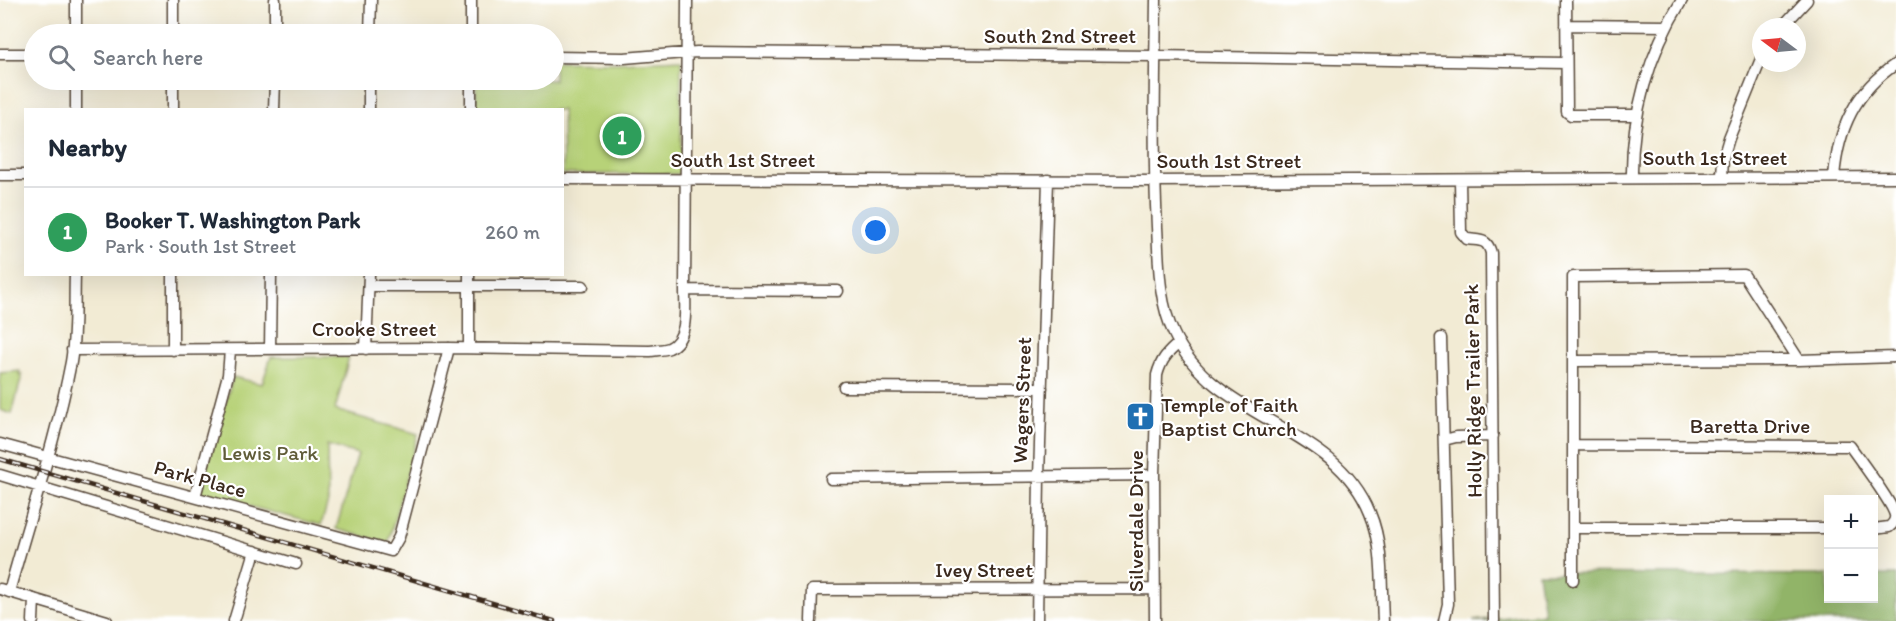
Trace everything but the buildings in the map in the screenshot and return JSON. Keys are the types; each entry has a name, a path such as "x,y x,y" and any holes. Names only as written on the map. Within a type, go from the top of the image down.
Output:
{"street":[{"path":"76,0 76,24"},
{"path":"173,0 173,24"},
{"path":"275,0 275,24"},
{"path":"370,24 371,0"},
{"path":"471,0 471,24"},
{"path":"687,0 685,290 838,291"},
{"path":"1156,0 1155,181 1160,277 1164,304 1173,333 1196,369 1211,383 1232,399 1322,452 1353,484 1364,500 1374,525 1380,559 1383,621"},
{"path":"1566,0 1566,108 1568,113 1571,115 1637,115"},
{"path":"1632,178 1637,115 1649,70 1667,26 1682,0"},
{"path":"1790,18 1807,0"},
{"path":"1566,25 1667,26"},
{"name":"South 2nd Street","path":"564,57 624,58 686,53 1155,56 1566,63"},
{"path":"0,54 24,54"},
{"path":"1834,177 1838,146 1847,119 1869,87 1896,64"},
{"path":"1722,177 1723,158 1729,138 1756,72"},
{"path":"76,90 76,108"},
{"path":"173,90 173,108"},
{"path":"274,108 275,90"},
{"path":"369,90 369,108"},
{"path":"471,90 471,108"},
{"path":"0,175 24,175"},
{"name":"South 1st Street","path":"564,179 1155,181 1896,177"},
{"name":"Wagers Street","path":"1037,621 1048,180"},
{"name":"Holly Ridge Trailer Park","path":"1460,180 1461,232 1467,239 1483,241 1488,245 1491,253 1494,621"},
{"path":"1574,580 1573,277 1744,275 1799,360"},
{"path":"75,276 72,350 45,472 4,591 107,621"},
{"path":"174,276 174,350"},
{"path":"270,349 271,276"},
{"path":"469,276 469,348"},
{"path":"366,349 369,280 469,287 583,286"},
{"name":"Crooke Street","path":"72,350 469,348 650,351 667,349 674,345 680,337 684,324 685,290"},
{"path":"1441,338 1448,604 1444,621"},
{"name":"Silverdale Drive","path":"1155,621 1154,475 1157,375 1160,363 1167,353 1179,343"},
{"name":"Park Place","path":"0,444 391,551 399,537 449,348"},
{"path":"195,497 228,375 230,350"},
{"path":"1574,362 1896,357"},
{"path":"844,387 1042,388"},
{"path":"1444,440 1456,437 1493,436"},
{"name":"Baretta Drive","path":"1573,445 1850,446 1892,500"},
{"path":"0,475 296,564"},
{"path":"831,479 1154,475"},
{"path":"1878,528 1889,527 1894,523 1892,500"},
{"path":"1574,528 1824,528"},
{"path":"234,621 255,550"},
{"name":"Ivey Street","path":"811,621 812,590 1155,589"},
{"path":"33,621 34,599"}],"green space":[{"path":"681,59 681,171 679,174 564,174 564,108 476,108 476,90 564,90 564,61 617,62"},
{"name":"Lewis Park","path":"271,357 349,357 335,410 418,434 388,543 336,529 358,454 327,445 328,502 321,525 199,493 233,377 262,384"},
{"path":"20,371 19,375 22,375 12,414 0,410 0,373"},
{"path":"1538,573 1824,575 1824,603 1878,603 1878,575 1896,575 1896,621 1473,621 1544,613"}],"railway":[{"path":"0,459 554,621"}],"place":[{"name":"Booker T. Washington Park","path":"622,136"},
{"name":"Temple of Faith Baptist Church","path":"1140,417"}]}
